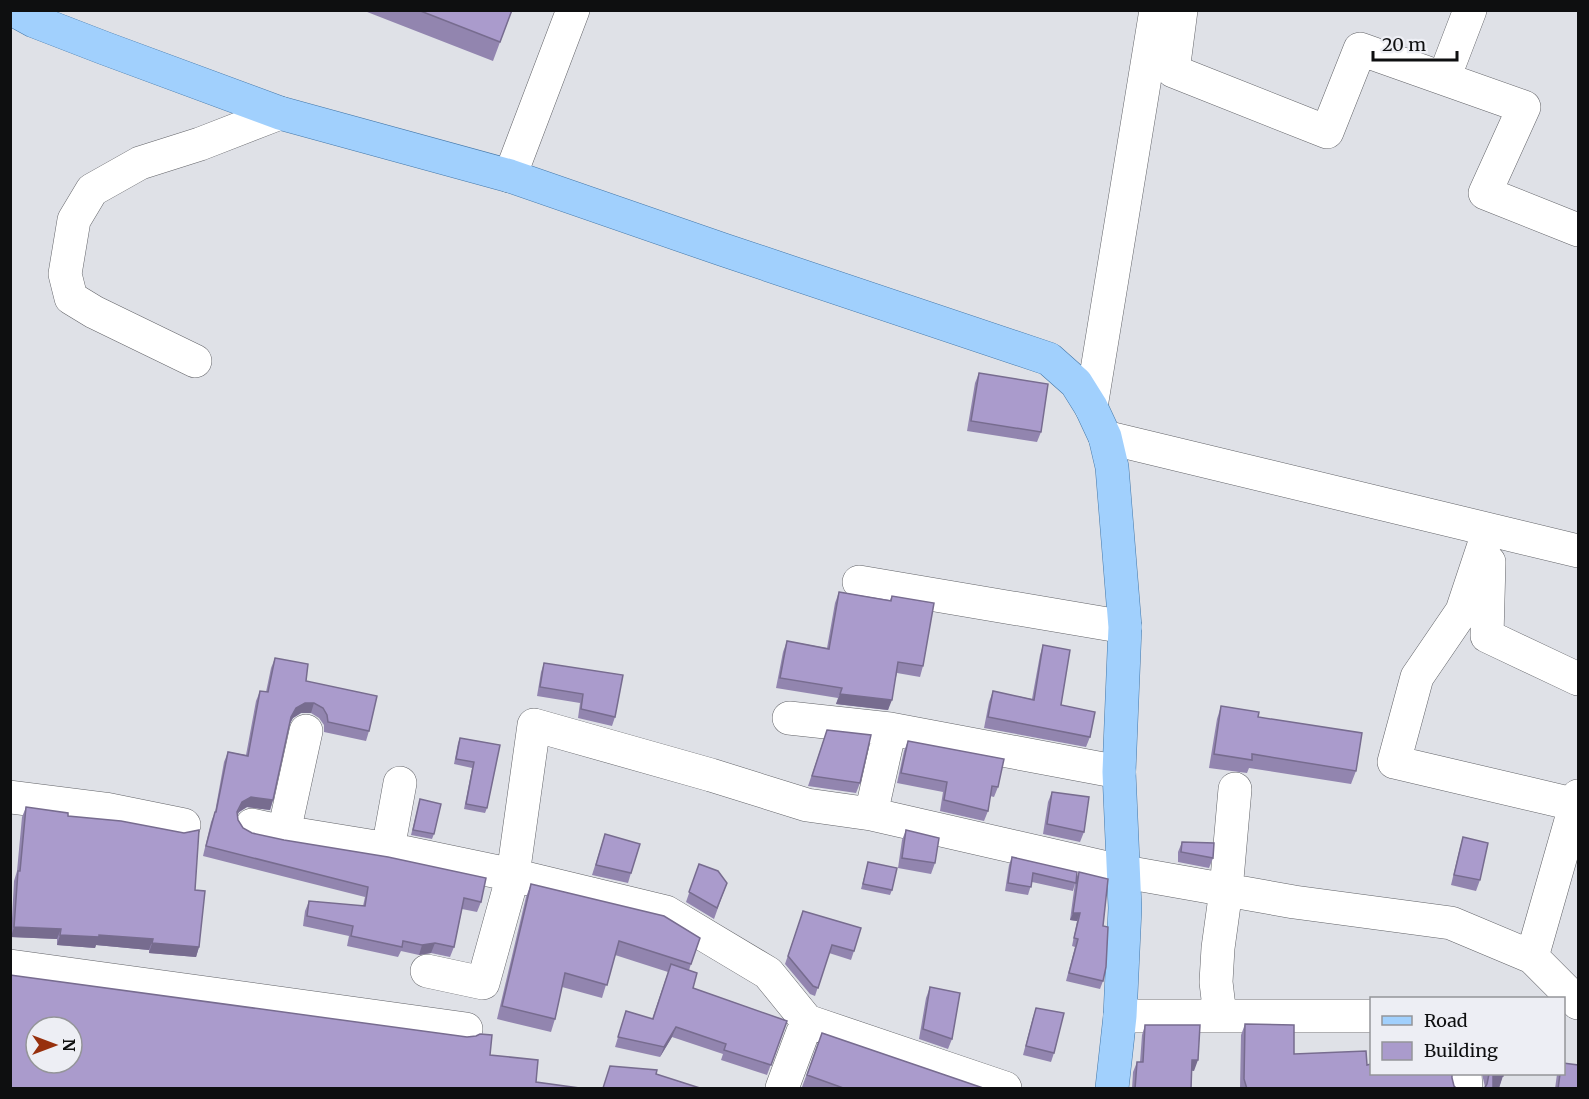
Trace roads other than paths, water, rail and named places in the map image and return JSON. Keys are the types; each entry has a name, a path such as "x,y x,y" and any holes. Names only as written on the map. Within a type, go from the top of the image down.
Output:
{"main road":[{"path":"14,10 34,21 280,113 510,176 1049,359 1076,383 1091,407 1105,437 1112,467 1125,627 1119,772 1125,872 1120,1016 1112,1089"}],"street":[{"path":"510,176 573,10"},
{"path":"1444,78 1470,10"},
{"path":"1173,11 1173,71 1327,132 1360,50 1524,107 1485,193 1578,230"},
{"path":"1091,407 1173,11"},
{"path":"195,361 94,312 71,298 64,274 74,220 92,190 140,163 200,144 280,113"},
{"path":"1105,437 1578,551"},
{"path":"1489,530 1487,636 1578,680"},
{"path":"1489,530 1462,611 1417,678 1394,762 1578,801 1532,957"},
{"path":"859,582 1125,627"},
{"path":"789,718 890,729 1119,772"},
{"path":"427,971 483,983 513,874 534,725 807,805 871,814 1125,872 1294,902 1451,923 1532,957 1578,1004"},
{"path":"871,814 890,729"},
{"path":"284,832 306,731"},
{"path":"388,849 400,783"},
{"path":"1220,1016 1216,982 1218,948 1235,789"},
{"path":"10,797 105,809 184,825"},
{"path":"252,825 513,874 666,912 768,973 807,1021 1005,1089"},
{"path":"10,966 466,1029"},
{"path":"1120,1016 1370,1016"},
{"path":"782,1089 807,1021"}]}
